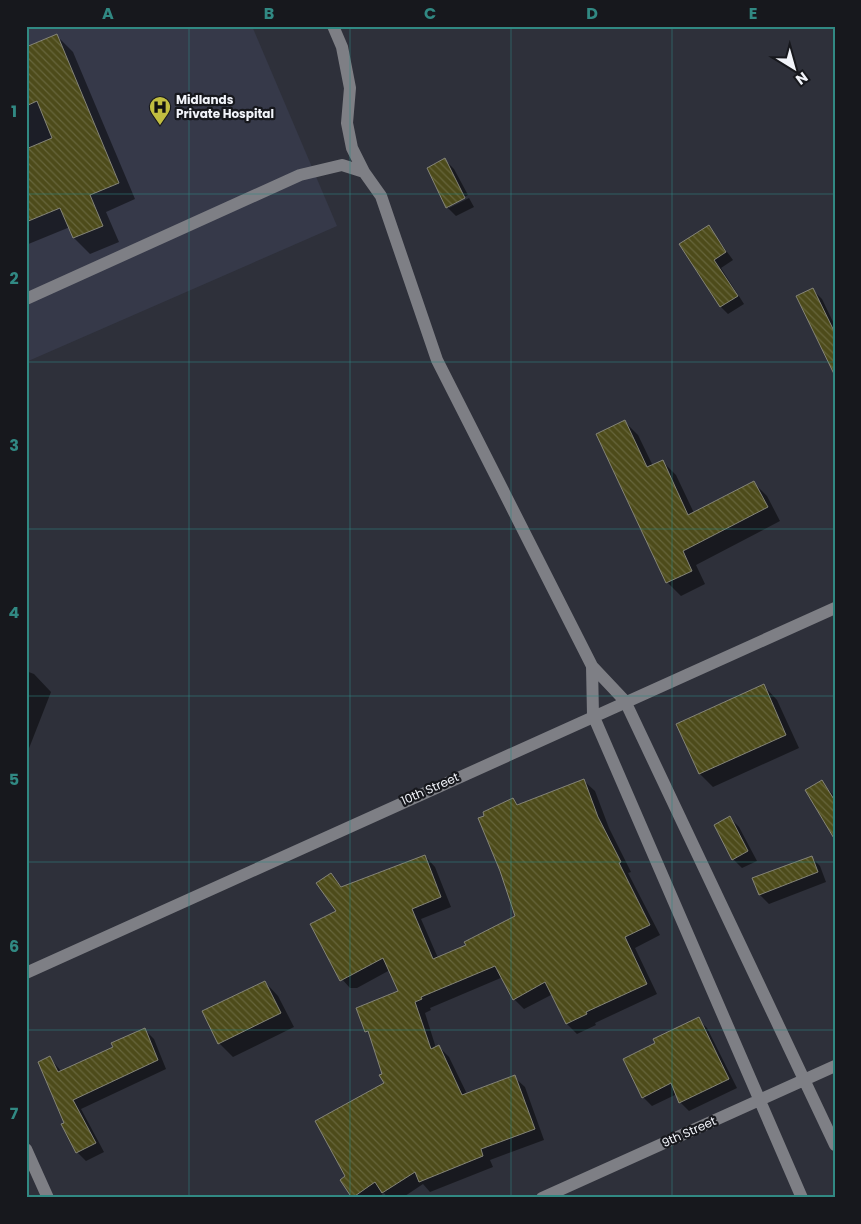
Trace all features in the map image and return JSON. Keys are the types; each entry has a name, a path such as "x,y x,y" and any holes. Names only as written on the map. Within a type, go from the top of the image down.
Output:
{"street":[{"path":"333,26 342,47 350,88 347,123 352,148 364,172 381,196 437,360 592,666 625,701 835,1145"},
{"path":"26,299 300,175 342,165 364,172"},
{"name":"10th Street","path":"26,973 593,715 835,608"},
{"path":"592,666 593,715 802,1198"},
{"name":"9th Street","path":"542,1198 835,1066"},
{"path":"26,1149 48,1198"}],"shaded area":[{"name":"Midlands Private Hospital","path":"26,26 252,26 337,226 26,362"}],"building":[{"path":"57,34 119,183 90,195 103,226 73,238 60,208 26,222 26,149 52,138 37,101 26,106 26,47"},
{"path":"445,158 465,198 446,208 427,168"},
{"path":"709,225 726,252 714,260 738,296 720,307 679,244"},
{"path":"813,288 835,333 835,376 796,296"},
{"path":"625,420 647,467 663,460 688,515 754,481 768,507 683,551 692,571 666,583 596,434"},
{"path":"764,684 786,735 699,774 676,724"},
{"path":"584,779 598,817 650,925 625,937 647,984 586,1012 587,1014 566,1024 545,982 513,1000 495,966 421,997 422,999 415,1002 431,1049 439,1045 462,1095 515,1075 535,1129 481,1149 483,1156 419,1182 415,1172 382,1193 375,1182 352,1198 340,1180 345,1176 315,1121 384,1083 379,1075 382,1074 368,1031 365,1032 356,1008 398,991 383,958 340,981 310,924 336,911 316,883 331,873 341,887 425,855 441,897 412,909 433,959 466,945 464,942 515,916 500,871 478,818 484,816 483,812 513,798 517,805"},
{"path":"822,780 835,801 835,840 805,790"},
{"path":"730,816 748,851 732,860 714,825"},
{"path":"812,856 818,872 759,895 752,878"},
{"path":"265,981 281,1013 218,1044 202,1011"},
{"path":"699,1017 729,1079 679,1103 671,1083 642,1098 623,1059 655,1043 653,1039"},
{"path":"145,1028 158,1060 73,1100 96,1143 76,1153 61,1124 64,1123 38,1062 50,1056 58,1072 113,1047 111,1043"}],"place":[{"name":"Midlands Private Hospital","path":"160,126"}]}
